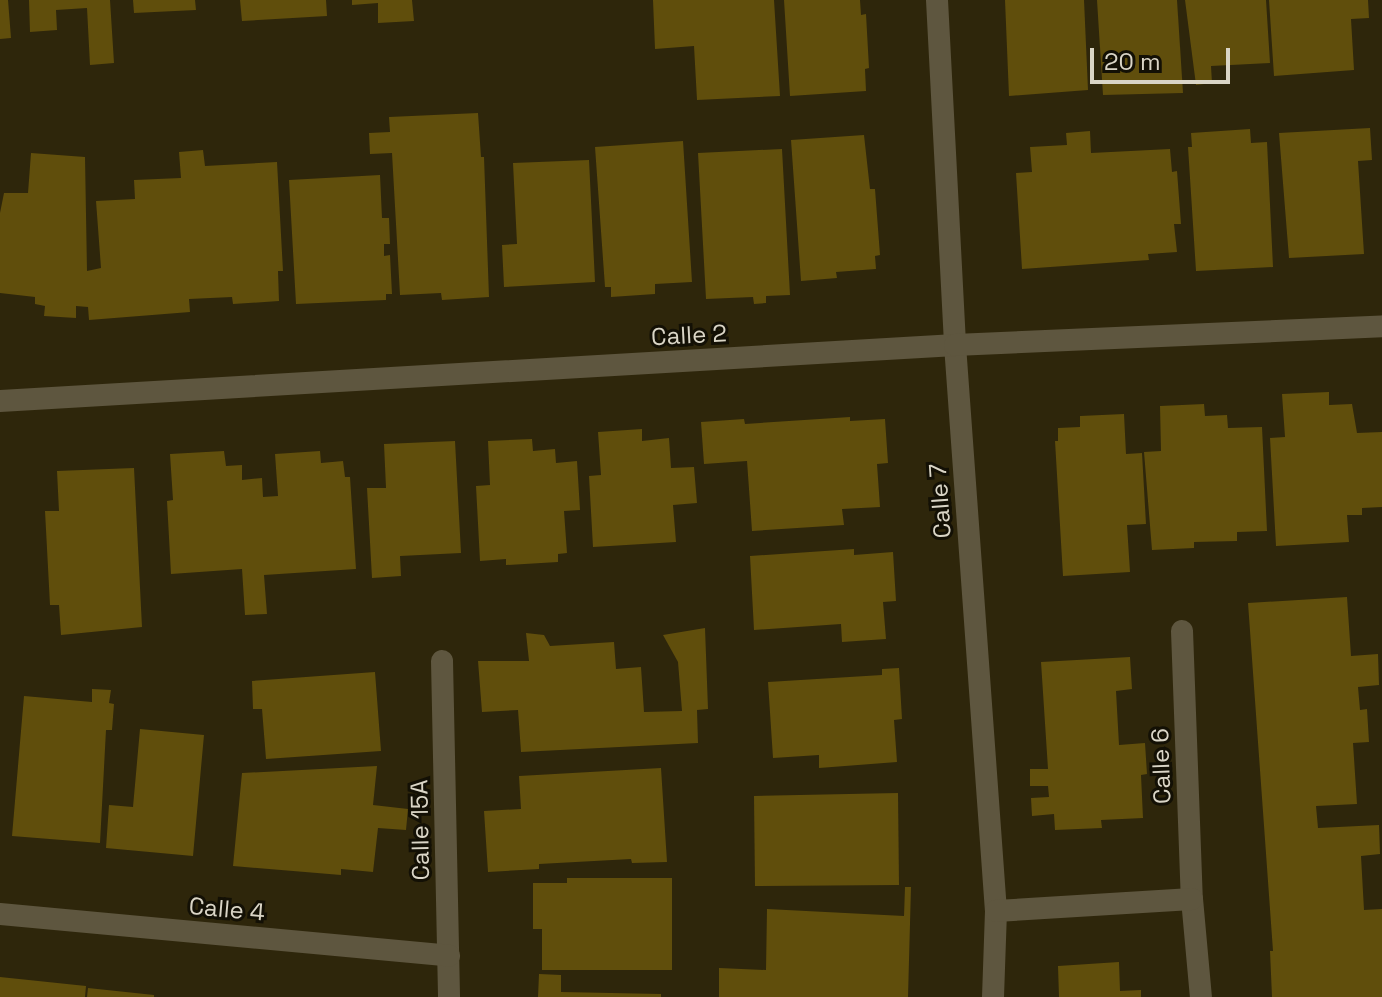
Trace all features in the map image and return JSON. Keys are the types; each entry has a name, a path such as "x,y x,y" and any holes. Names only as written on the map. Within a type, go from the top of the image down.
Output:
{"street":[{"name":"Calle 7","path":"937,0 955,345 996,911 993,997"},
{"name":"Calle 2","path":"0,401 955,345 1382,326"},
{"name":"Calle 6","path":"1182,631 1192,899 1201,997"},
{"name":"Calle 15A","path":"442,661 449,997"},
{"path":"996,911 1192,899"},
{"name":"Calle 4","path":"0,914 449,956"}],"building":[{"path":"0,0 8,0 11,38 0,39"},
{"path":"29,0 110,0 114,63 90,65 87,8 56,10 57,30 30,32"},
{"path":"133,0 195,0 196,10 134,13"},
{"path":"240,0 326,0 327,16 242,21"},
{"path":"352,0 412,0 414,21 378,23 378,3 352,5"},
{"path":"653,0 774,0 780,96 697,100 694,46 655,49"},
{"path":"784,0 860,0 861,15 866,14 869,68 865,69 866,91 790,96"},
{"path":"1005,0 1084,0 1088,90 1009,96"},
{"path":"1097,0 1177,0 1183,93 1103,95"},
{"path":"1185,0 1266,0 1270,63 1211,66 1212,83 1196,85"},
{"path":"1269,0 1368,0 1369,18 1351,19 1354,70 1274,76"},
{"path":"478,113 481,157 484,157 489,297 442,300 441,293 400,295 392,153 370,154 369,133 390,132 389,117"},
{"path":"1370,128 1372,160 1358,161 1364,254 1289,258 1279,133"},
{"path":"1250,129 1251,143 1267,142 1273,267 1196,271 1188,147 1192,147 1191,133"},
{"path":"1090,131 1091,153 1170,149 1172,172 1177,171 1181,224 1174,224 1177,252 1148,254 1149,260 1022,269 1016,173 1032,172 1030,147 1067,145 1066,133"},
{"path":"864,135 870,189 875,189 880,255 875,256 876,269 836,272 837,278 801,281 791,140"},
{"path":"683,141 692,282 655,284 655,294 611,297 611,287 605,287 595,147"},
{"path":"782,149 790,295 766,296 766,303 754,304 753,297 706,299 698,153"},
{"path":"203,150 205,166 277,162 283,271 278,271 279,301 233,304 232,297 189,299 190,312 89,320 88,307 76,306 76,318 44,316 45,306 35,304 35,297 0,293 0,213 4,193 28,193 31,153 85,157 87,271 101,268 96,201 135,199 134,180 181,178 179,152"},
{"path":"589,160 595,282 504,287 502,245 517,244 513,163"},
{"path":"380,175 382,218 389,218 390,244 384,244 384,256 390,255 392,294 386,294 386,300 296,304 289,180"},
{"path":"1329,392 1329,405 1352,404 1357,433 1382,432 1382,507 1362,508 1362,515 1347,515 1349,542 1276,546 1270,438 1285,437 1282,394"},
{"path":"1204,404 1205,416 1227,415 1228,428 1262,427 1267,531 1237,532 1237,541 1194,542 1194,548 1152,550 1144,452 1161,451 1160,406"},
{"path":"1124,414 1126,454 1142,453 1146,524 1127,525 1130,572 1063,576 1055,441 1058,441 1058,428 1080,427 1080,416"},
{"path":"850,417 850,421 885,419 888,463 877,464 880,507 842,509 844,525 752,531 747,461 704,464 701,422 744,419 745,424"},
{"path":"642,429 642,441 669,438 671,468 694,467 697,503 673,505 676,542 593,547 589,476 601,475 598,432"},
{"path":"532,439 533,451 555,449 556,463 577,461 580,510 564,511 567,553 558,554 558,562 506,565 506,559 480,561 476,486 490,485 488,441"},
{"path":"455,441 461,553 400,556 401,576 372,578 367,488 386,488 384,444"},
{"path":"224,451 226,466 242,465 242,480 262,478 263,497 278,496 275,454 320,451 321,463 343,461 345,477 350,477 356,569 264,575 267,614 245,615 242,569 171,574 167,501 173,500 170,454"},
{"path":"134,468 142,627 61,635 59,605 50,605 45,511 59,511 57,471"},
{"path":"854,549 854,555 893,552 896,601 883,602 886,639 842,642 841,624 754,630 750,556"},
{"path":"1347,597 1351,656 1378,654 1379,685 1358,687 1360,710 1367,709 1369,742 1353,743 1357,804 1316,806 1318,828 1379,825 1380,854 1361,856 1364,910 1382,909 1382,997 1272,997 1270,951 1273,951 1248,603"},
{"path":"705,628 708,709 697,710 698,743 521,752 518,710 482,712 478,661 529,661 526,633 544,635 550,646 614,642 616,669 641,667 644,712 682,711 678,662 663,635"},
{"path":"1130,657 1132,689 1116,691 1119,745 1145,743 1147,774 1141,775 1143,818 1101,820 1102,828 1055,830 1054,814 1032,816 1031,798 1049,797 1048,786 1030,786 1030,769 1048,769 1041,662"},
{"path":"899,668 902,719 894,720 897,762 819,768 819,755 773,758 768,682 882,675 882,669"},
{"path":"375,672 381,751 266,759 262,709 253,709 252,681"},
{"path":"92,689 111,690 109,703 114,704 112,730 106,730 100,843 12,836 24,696 92,702"},
{"path":"140,729 204,735 193,856 106,848 109,805 133,807"},
{"path":"377,766 373,805 408,809 406,830 378,828 373,872 341,869 341,875 233,866 242,773"},
{"path":"661,768 667,862 632,863 631,859 539,864 539,869 488,872 484,811 521,809 519,776"},
{"path":"898,793 899,885 755,886 754,796"},
{"path":"567,878 672,878 672,970 542,970 542,929 533,929 533,883 567,883"},
{"path":"905,887 911,887 908,997 719,997 719,968 766,970 767,909 904,916"},
{"path":"1119,962 1120,991 1141,990 1141,997 1059,997 1058,966"},
{"path":"539,974 561,975 561,992 661,994 661,997 538,997"},
{"path":"0,977 86,986 85,997 0,997"},
{"path":"88,988 154,995 154,997 87,997"}]}
